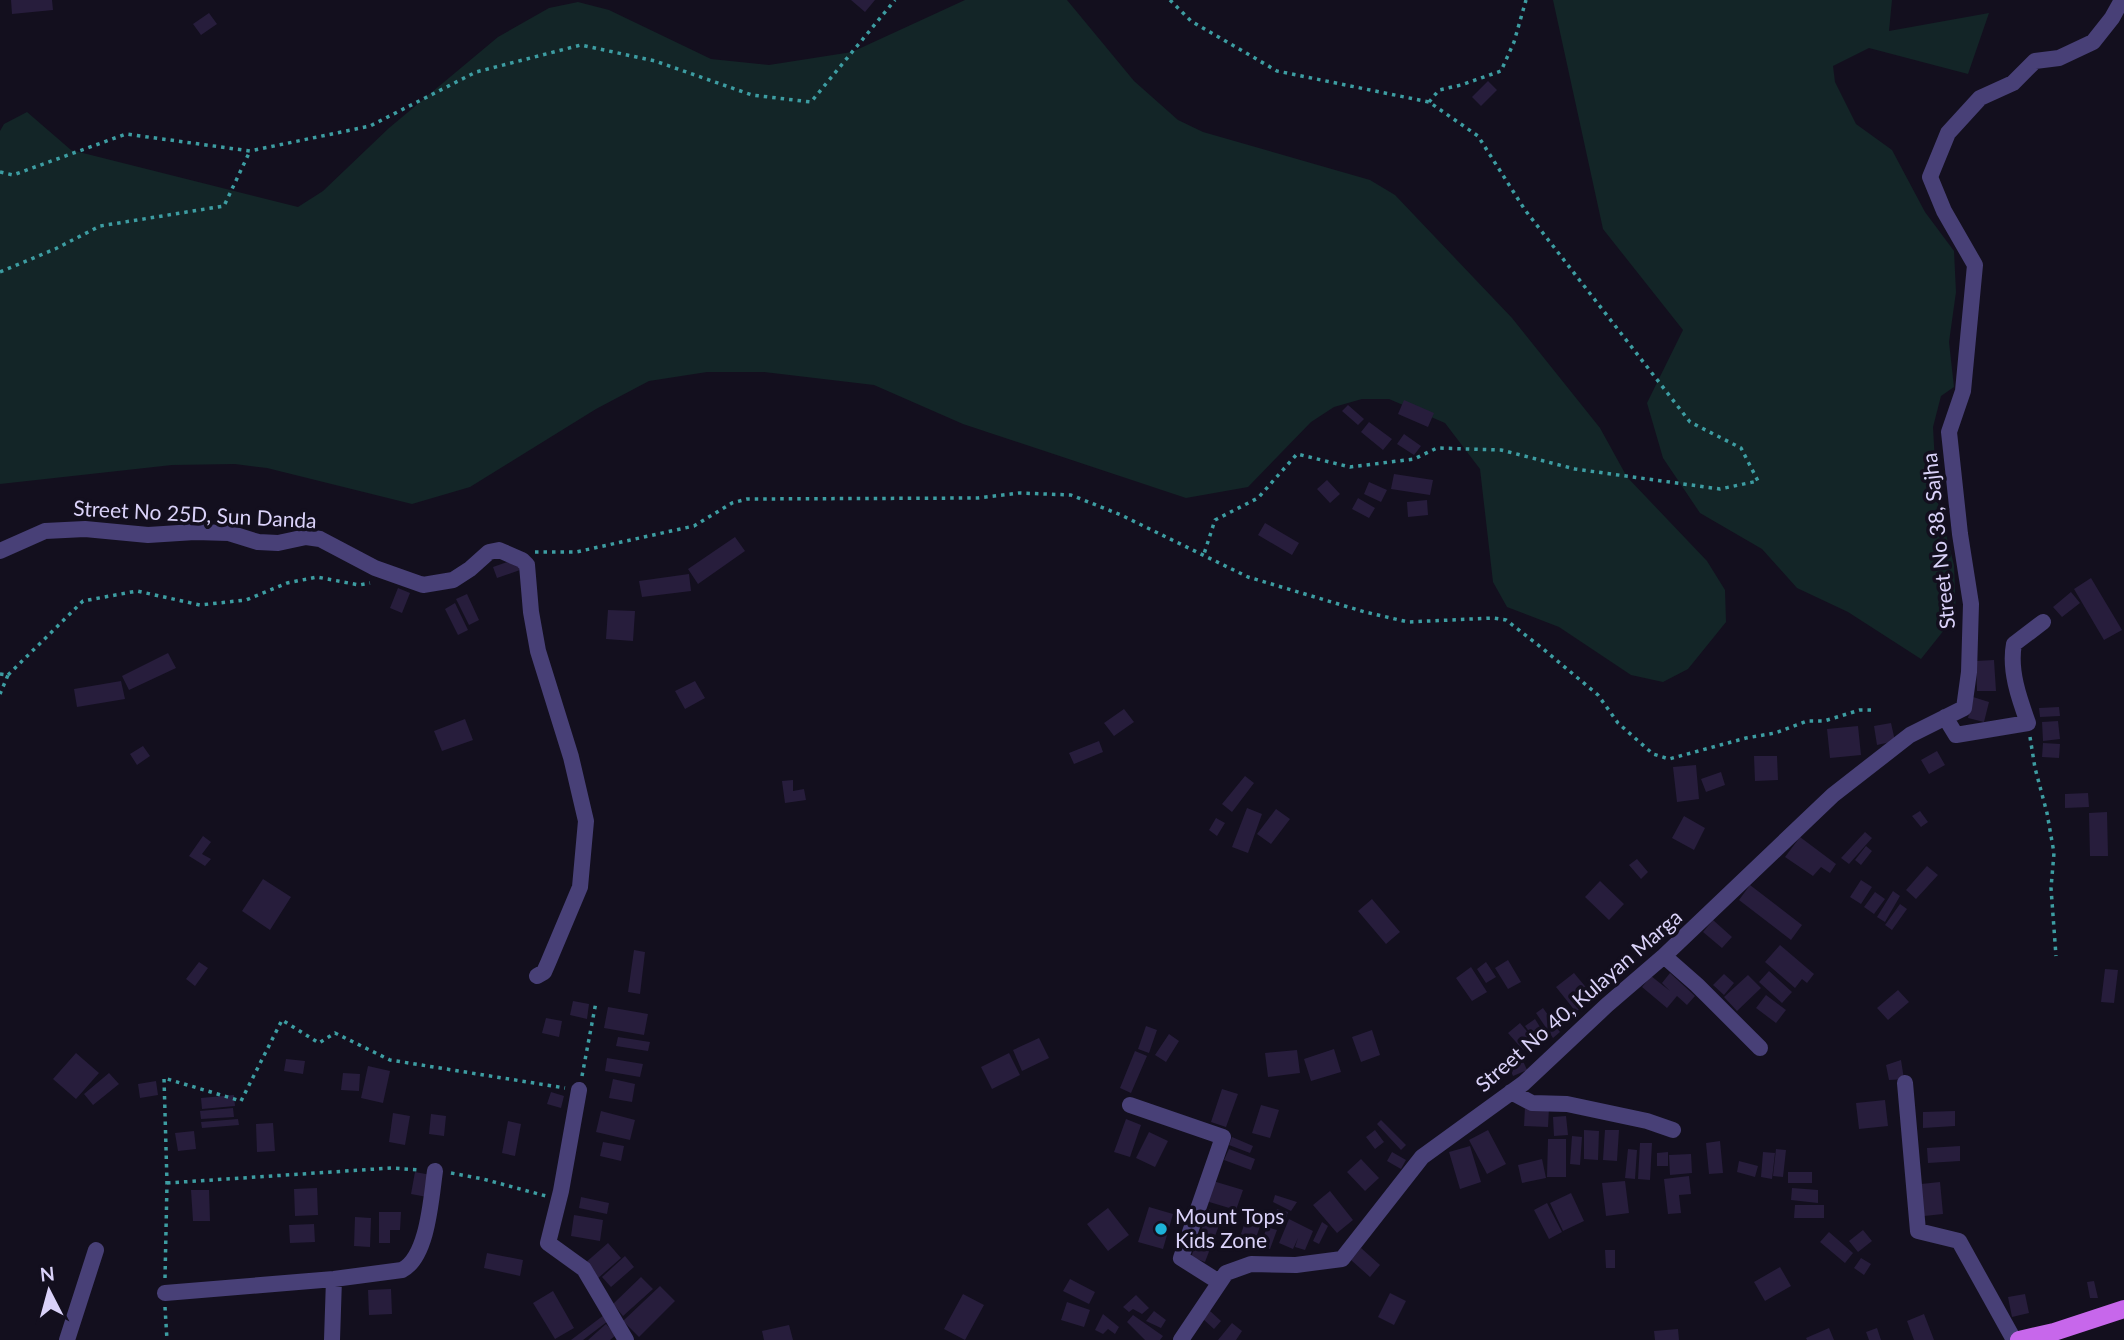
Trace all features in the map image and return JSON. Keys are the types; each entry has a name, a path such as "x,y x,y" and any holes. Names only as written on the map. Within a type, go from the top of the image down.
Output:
{"main road":[{"path":"2016,1340 2054,1332 2124,1308"}],"street":[{"name":"Street No 38, Sajha","path":"1910,735 1964,708 1969,672 1971,604 1949,432 1963,391 1975,265 1944,211 1930,177 1948,133 1980,98 2013,83 2035,61 2059,58 2093,42 2122,0"},
{"name":"Street No 25D, Sun Danda","path":"0,551 45,531 85,529 148,535 229,533 258,542 278,543 306,537 320,539 375,568 423,585 453,580 489,552 505,552"},
{"path":"505,552 527,565 538,651 571,757 586,821 580,887 544,972 537,976"},
{"path":"1945,717 1956,734 2028,723 2019,699 2012,658 2014,644 2043,622"},
{"name":"Street No 40, Kulayan Marga","path":"1181,1340 1226,1273 1251,1264 1296,1265 1342,1259 1422,1157 1511,1092 1664,956 1833,795 1910,735"},
{"path":"1664,956 1697,985 1759,1048"},
{"path":"1905,1083 1918,1231 1959,1241 2016,1340"},
{"path":"579,1090 559,1200 548,1243 584,1269 626,1340"},
{"path":"1511,1092 1532,1103 1567,1104 1647,1121 1673,1130"},
{"path":"1130,1104 1223,1137 1181,1258 1219,1282"},
{"path":"165,1293 334,1279 407,1268 419,1251 428,1217 435,1171"},
{"path":"67,1340 96,1250"},
{"path":"332,1340 334,1279"}],"path":[{"path":"0,172 13,175 126,134 250,151 370,125 477,72 581,45 655,61 752,96 811,102 895,0"},
{"path":"1170,0 1191,22 1277,71 1429,102 1478,136 1525,211 1690,422 1741,448 1758,481 1720,489 1576,469 1501,450 1437,448 1414,459 1350,467 1297,454 1258,498 1215,520 1203,557"},
{"path":"1429,102 1439,90 1501,71 1514,42 1526,0"},
{"path":"0,272 100,226 225,206 250,151"},
{"path":"505,552 576,552 694,526 732,503 747,499 978,498 1019,493 1071,495 1121,515 1248,577 1364,612 1408,621 1493,618 1506,621 1598,695 1618,723 1653,754 1669,759 1746,738 1776,733 1807,721 1824,720 1860,710 1874,710"},
{"path":"0,694 8,675 83,601 137,591 200,605 246,600 286,583 317,577 370,584 375,568"},
{"path":"0,674 8,675"},
{"path":"2028,723 2054,853 2051,888 2056,956"},
{"path":"167,1340 164,1078 241,1101 282,1020 319,1043 335,1033 390,1060 579,1090 596,1002"},
{"path":"167,1183 391,1167 483,1179 559,1200"}],"shaded area":[{"path":"965,0 1067,0 1134,81 1178,120 1203,132 1370,180 1395,195 1512,318 1600,428 1627,477 1707,561 1725,590 1726,622 1688,669 1663,682 1631,675 1559,627 1507,607 1493,582 1480,469 1445,423 1389,399 1362,399 1334,407 1311,422 1248,487 1186,498 963,424 874,385 764,372 707,372 649,381 596,409 470,487 412,504 267,468 235,464 172,465 0,484 0,131 4,124 27,112 71,150 298,207 323,191 389,128 498,37 549,8 578,2 609,10 711,59 769,65 852,52"},
{"path":"1553,0 1892,0 1889,31 1989,13 1968,74 1869,48 1833,66 1835,82 1856,124 1892,150 1925,212 1954,251 1956,292 1949,342 1954,387 1941,396 1933,427 1937,499 1954,565 1956,615 1921,659 1848,612 1797,588 1762,549 1700,513 1663,458 1647,403 1683,330 1603,229"}],"building":[{"path":"11,0 52,0 53,10 12,14"},
{"path":"851,0 875,0 865,12"},
{"path":"209,13 217,24 201,35 193,24"},
{"path":"1488,81 1497,90 1481,106 1472,97"},
{"path":"1404,400 1434,413 1428,427 1398,414"},
{"path":"1348,405 1364,419 1358,425 1342,411"},
{"path":"1369,422 1392,439 1383,450 1361,432"},
{"path":"1404,434 1421,446 1414,455 1397,444"},
{"path":"1394,474 1433,480 1430,495 1391,489"},
{"path":"1327,480 1340,494 1330,503 1317,489"},
{"path":"1369,482 1387,490 1381,502 1364,494"},
{"path":"1358,498 1375,508 1369,518 1352,509"},
{"path":"1427,500 1428,515 1408,517 1407,502"},
{"path":"1265,523 1299,543 1292,555 1258,535"},
{"path":"735,537 745,551 698,584 688,569"},
{"path":"516,559 520,570 497,578 493,567"},
{"path":"689,574 691,591 642,597 639,581"},
{"path":"2091,578 2122,630 2104,640 2074,589"},
{"path":"398,588 410,593 402,613 390,608"},
{"path":"2071,592 2080,603 2062,617 2053,607"},
{"path":"467,594 479,620 469,625 456,599"},
{"path":"455,603 468,630 458,635 445,609"},
{"path":"608,610 635,611 633,641 606,639"},
{"path":"168,653 176,668 129,690 122,676"},
{"path":"1994,660 1996,691 1977,691 1976,661"},
{"path":"121,681 125,699 77,707 74,689"},
{"path":"695,681 705,698 685,709 675,691"},
{"path":"1973,697 1989,702 1984,722 1968,718"},
{"path":"2059,707 2060,716 2040,717 2039,708"},
{"path":"1124,709 1134,722 1114,736 1104,723"},
{"path":"465,719 473,740 442,751 434,731"},
{"path":"2058,721 2060,739 2043,741 2042,722"},
{"path":"1891,723 1895,741 1877,745 1874,726"},
{"path":"1858,726 1861,755 1830,758 1827,729"},
{"path":"1099,741 1103,752 1074,764 1069,753"},
{"path":"2043,743 2060,744 2059,758 2042,757"},
{"path":"143,746 150,756 137,765 130,754"},
{"path":"1937,751 1945,765 1929,774 1921,760"},
{"path":"1754,756 1777,756 1778,780 1755,781"},
{"path":"1696,765 1699,799 1677,802 1673,767"},
{"path":"1721,772 1725,785 1706,792 1701,779"},
{"path":"1245,776 1254,783 1232,812 1222,804"},
{"path":"793,780 793,791 804,789 806,800 785,803 782,781"},
{"path":"2088,793 2089,807 2065,808 2065,794"},
{"path":"1247,808 1262,814 1248,853 1232,847"},
{"path":"1276,809 1290,819 1271,844 1257,834"},
{"path":"1920,811 1928,822 1921,827 1912,816"},
{"path":"2107,812 2108,856 2090,856 2089,813"},
{"path":"1684,816 1705,828 1694,850 1672,838"},
{"path":"1216,818 1225,823 1217,836 1209,830"},
{"path":"1865,832 1872,838 1849,864 1841,858"},
{"path":"203,836 211,842 202,854 211,859 205,866 189,856"},
{"path":"1800,837 1836,864 1830,873 1821,867 1813,876 1785,857"},
{"path":"1866,846 1872,851 1861,865 1855,860"},
{"path":"1637,859 1648,872 1641,879 1629,865"},
{"path":"1927,866 1938,875 1916,899 1906,890"},
{"path":"263,879 291,897 270,930 242,911"},
{"path":"1861,880 1872,887 1861,904 1850,897"},
{"path":"1600,881 1624,904 1609,920 1585,897"},
{"path":"1750,885 1802,925 1791,940 1739,900"},
{"path":"1893,891 1900,896 1885,922 1877,917"},
{"path":"1875,892 1885,899 1874,914 1864,907"},
{"path":"1372,899 1400,932 1386,944 1358,911"},
{"path":"1900,904 1907,909 1892,930 1885,925"},
{"path":"1713,920 1732,937 1722,948 1703,932"},
{"path":"1780,945 1814,974 1807,983 1802,979 1795,988 1765,962"},
{"path":"634,950 645,952 640,994 628,992"},
{"path":"1508,960 1521,982 1508,989 1495,968"},
{"path":"199,962 208,968 195,986 186,979"},
{"path":"1486,962 1496,977 1486,983 1477,969"},
{"path":"1471,967 1487,992 1472,1001 1456,978"},
{"path":"2105,969 2118,970 2114,1003 2101,1002"},
{"path":"1769,971 1792,992 1782,1003 1759,982"},
{"path":"1574,973 1594,997 1576,1012 1556,987"},
{"path":"1670,973 1695,996 1687,1005 1677,996 1667,1008 1642,987 1651,976 1670,991 1662,983"},
{"path":"1724,974 1734,983 1724,995 1713,985"},
{"path":"1748,975 1761,988 1737,1011 1724,997"},
{"path":"1898,990 1909,1002 1888,1020 1877,1008"},
{"path":"1766,995 1786,1010 1776,1023 1756,1008"},
{"path":"573,1001 589,1004 587,1019 570,1015"},
{"path":"608,1007 648,1014 644,1035 604,1028"},
{"path":"1543,1008 1560,1032 1553,1038 1536,1013"},
{"path":"546,1018 562,1021 559,1037 542,1033"},
{"path":"1535,1019 1545,1035 1536,1041 1525,1026"},
{"path":"1520,1023 1535,1041 1523,1050 1508,1033"},
{"path":"1146,1026 1157,1030 1149,1053 1138,1049"},
{"path":"1372,1030 1380,1055 1361,1062 1352,1037"},
{"path":"1169,1034 1179,1041 1166,1062 1155,1055"},
{"path":"618,1037 650,1042 648,1051 616,1046"},
{"path":"1039,1038 1049,1058 1022,1071 1013,1050"},
{"path":"1334,1049 1341,1072 1311,1081 1304,1059"},
{"path":"1297,1050 1300,1073 1268,1077 1265,1053"},
{"path":"1135,1051 1147,1056 1131,1093 1120,1088"},
{"path":"76,1053 99,1073 76,1099 53,1079"},
{"path":"1009,1053 1020,1075 992,1089 981,1067"},
{"path":"1520,1054 1527,1070 1513,1076 1506,1060"},
{"path":"607,1058 643,1064 640,1077 605,1071"},
{"path":"286,1059 305,1061 303,1074 284,1071"},
{"path":"1901,1060 1904,1079 1889,1080 1886,1065"},
{"path":"368,1066 390,1071 383,1103 361,1098"},
{"path":"109,1073 119,1084 93,1105 84,1094"},
{"path":"343,1073 360,1074 359,1091 341,1090"},
{"path":"613,1079 635,1084 632,1102 609,1098"},
{"path":"156,1081 158,1095 140,1098 138,1084"},
{"path":"1222,1089 1238,1094 1226,1127 1211,1122"},
{"path":"551,1092 564,1096 561,1108 547,1104"},
{"path":"234,1095 235,1106 202,1109 201,1098"},
{"path":"1885,1100 1888,1126 1859,1129 1856,1103"},
{"path":"1261,1105 1279,1110 1270,1138 1252,1133"},
{"path":"1525,1107 1549,1108 1548,1127 1524,1126"},
{"path":"233,1108 234,1117 201,1119 200,1111"},
{"path":"601,1111 635,1120 630,1140 596,1132"},
{"path":"1955,1111 1955,1126 1923,1128 1923,1112"},
{"path":"393,1113 410,1116 405,1145 389,1142"},
{"path":"431,1114 446,1116 444,1136 429,1134"},
{"path":"1566,1116 1568,1135 1554,1136 1553,1117"},
{"path":"238,1119 239,1125 202,1128 201,1122"},
{"path":"1126,1119 1141,1125 1130,1157 1114,1152"},
{"path":"1381,1120 1406,1145 1401,1150 1377,1124"},
{"path":"508,1121 521,1124 515,1156 502,1153"},
{"path":"273,1123 275,1151 257,1152 256,1124"},
{"path":"1375,1130 1384,1142 1375,1149 1366,1137"},
{"path":"1488,1130 1506,1164 1487,1174 1469,1140"},
{"path":"1584,1130 1599,1131 1598,1160 1584,1159"},
{"path":"1605,1130 1619,1130 1617,1161 1603,1160"},
{"path":"194,1131 196,1149 178,1151 175,1133"},
{"path":"1149,1132 1168,1141 1155,1167 1136,1158"},
{"path":"1572,1136 1582,1137 1580,1165 1570,1164"},
{"path":"1232,1137 1253,1146 1250,1153 1229,1145"},
{"path":"1548,1139 1566,1139 1566,1177 1547,1177"},
{"path":"1720,1141 1723,1173 1709,1174 1706,1143"},
{"path":"603,1142 624,1146 621,1161 600,1156"},
{"path":"1640,1143 1652,1143 1650,1180 1638,1179"},
{"path":"1470,1146 1481,1182 1460,1189 1449,1152"},
{"path":"1960,1146 1960,1161 1928,1163 1927,1148"},
{"path":"1229,1149 1255,1159 1251,1170 1224,1160"},
{"path":"1628,1149 1637,1150 1635,1179 1625,1178"},
{"path":"1776,1149 1786,1150 1783,1177 1773,1176"},
{"path":"1392,1152 1406,1160 1401,1169 1387,1161"},
{"path":"1668,1152 1668,1166 1657,1166 1657,1153"},
{"path":"1763,1152 1775,1153 1772,1179 1761,1177"},
{"path":"1691,1154 1692,1173 1670,1175 1669,1155"},
{"path":"1361,1159 1379,1178 1365,1191 1347,1172"},
{"path":"1542,1159 1546,1178 1522,1183 1518,1165"},
{"path":"1739,1161 1758,1166 1755,1177 1737,1172"},
{"path":"415,1172 431,1175 427,1197 411,1194"},
{"path":"1788,1172 1812,1172 1812,1183 1788,1183"},
{"path":"1689,1176 1691,1194 1679,1195 1681,1213 1668,1214 1664,1179"},
{"path":"1213,1181 1243,1190 1236,1210 1206,1201"},
{"path":"1625,1181 1629,1213 1606,1216 1602,1183"},
{"path":"1940,1182 1943,1214 1924,1216 1921,1184"},
{"path":"317,1188 318,1215 295,1216 294,1189"},
{"path":"1792,1188 1818,1190 1818,1203 1791,1200"},
{"path":"191,1190 209,1190 210,1221 193,1221"},
{"path":"1330,1191 1353,1220 1337,1233 1313,1205"},
{"path":"1571,1193 1584,1221 1563,1231 1550,1203"},
{"path":"1275,1195 1297,1202 1291,1211 1273,1202"},
{"path":"581,1197 609,1203 607,1214 579,1208"},
{"path":"1547,1203 1562,1232 1549,1239 1534,1210"},
{"path":"1795,1205 1824,1205 1824,1218 1794,1218"},
{"path":"1149,1207 1173,1214 1163,1249 1138,1242"},
{"path":"1108,1208 1129,1235 1108,1251 1087,1224"},
{"path":"1209,1209 1223,1215 1205,1262 1191,1257"},
{"path":"1277,1209 1288,1212 1283,1227 1273,1224"},
{"path":"379,1212 401,1212 400,1230 390,1230 390,1243 379,1243"},
{"path":"1248,1213 1263,1217 1255,1241 1240,1237"},
{"path":"574,1215 603,1220 600,1241 571,1236"},
{"path":"355,1217 371,1218 370,1247 354,1246"},
{"path":"1289,1219 1313,1231 1305,1250 1295,1247 1298,1238 1293,1249 1279,1243"},
{"path":"1322,1222 1328,1226 1319,1244 1313,1241"},
{"path":"314,1224 315,1242 290,1243 289,1225"},
{"path":"1267,1227 1277,1230 1270,1249 1260,1246"},
{"path":"1863,1230 1872,1241 1858,1252 1849,1241"},
{"path":"1829,1232 1853,1253 1845,1263 1820,1242"},
{"path":"608,1243 621,1258 597,1279 584,1264"},
{"path":"1361,1248 1380,1265 1370,1277 1351,1260"},
{"path":"1605,1250 1615,1250 1615,1268 1606,1268"},
{"path":"487,1253 523,1260 520,1276 484,1268"},
{"path":"625,1256 634,1267 611,1287 602,1277"},
{"path":"1861,1258 1871,1264 1864,1275 1854,1268"},
{"path":"1780,1267 1791,1286 1765,1301 1754,1282"},
{"path":"641,1277 653,1289 623,1316 613,1304"},
{"path":"1070,1279 1095,1292 1089,1304 1063,1291"},
{"path":"2094,1281 2098,1298 2090,1298 2087,1282"},
{"path":"660,1286 675,1301 639,1337 623,1321"},
{"path":"391,1289 392,1314 369,1315 368,1290"},
{"path":"553,1291 574,1328 555,1339 533,1303"},
{"path":"1390,1293 1406,1301 1394,1325 1378,1317"},
{"path":"963,1294 984,1305 965,1340 944,1329"},
{"path":"2025,1294 2029,1313 2012,1317 2008,1297"},
{"path":"1136,1295 1149,1308 1142,1314 1133,1309 1129,1312 1123,1307"},
{"path":"1067,1302 1090,1310 1084,1327 1061,1320"},
{"path":"1154,1311 1166,1320 1161,1328 1146,1321"},
{"path":"1210,1311 1221,1321 1214,1329 1203,1319"},
{"path":"1103,1314 1119,1327 1115,1334 1108,1329 1103,1334 1095,1330"},
{"path":"1924,1314 1934,1340 1914,1340 1907,1321"},
{"path":"604,1315 608,1321 583,1340 571,1340"},
{"path":"1133,1315 1163,1336 1160,1340 1145,1340 1127,1322"},
{"path":"1232,1323 1242,1331 1236,1340 1218,1340"},
{"path":"606,1324 616,1335 610,1340 588,1340"},
{"path":"789,1325 793,1340 764,1340 762,1331"},
{"path":"1829,1328 1834,1340 1806,1338"},
{"path":"1877,1328 1881,1340 1869,1340 1866,1332"},
{"path":"1678,1329 1679,1340 1655,1340 1654,1331"}],"place":[{"name":"Mount Tops Kids Zone","path":"1161,1229"}]}
